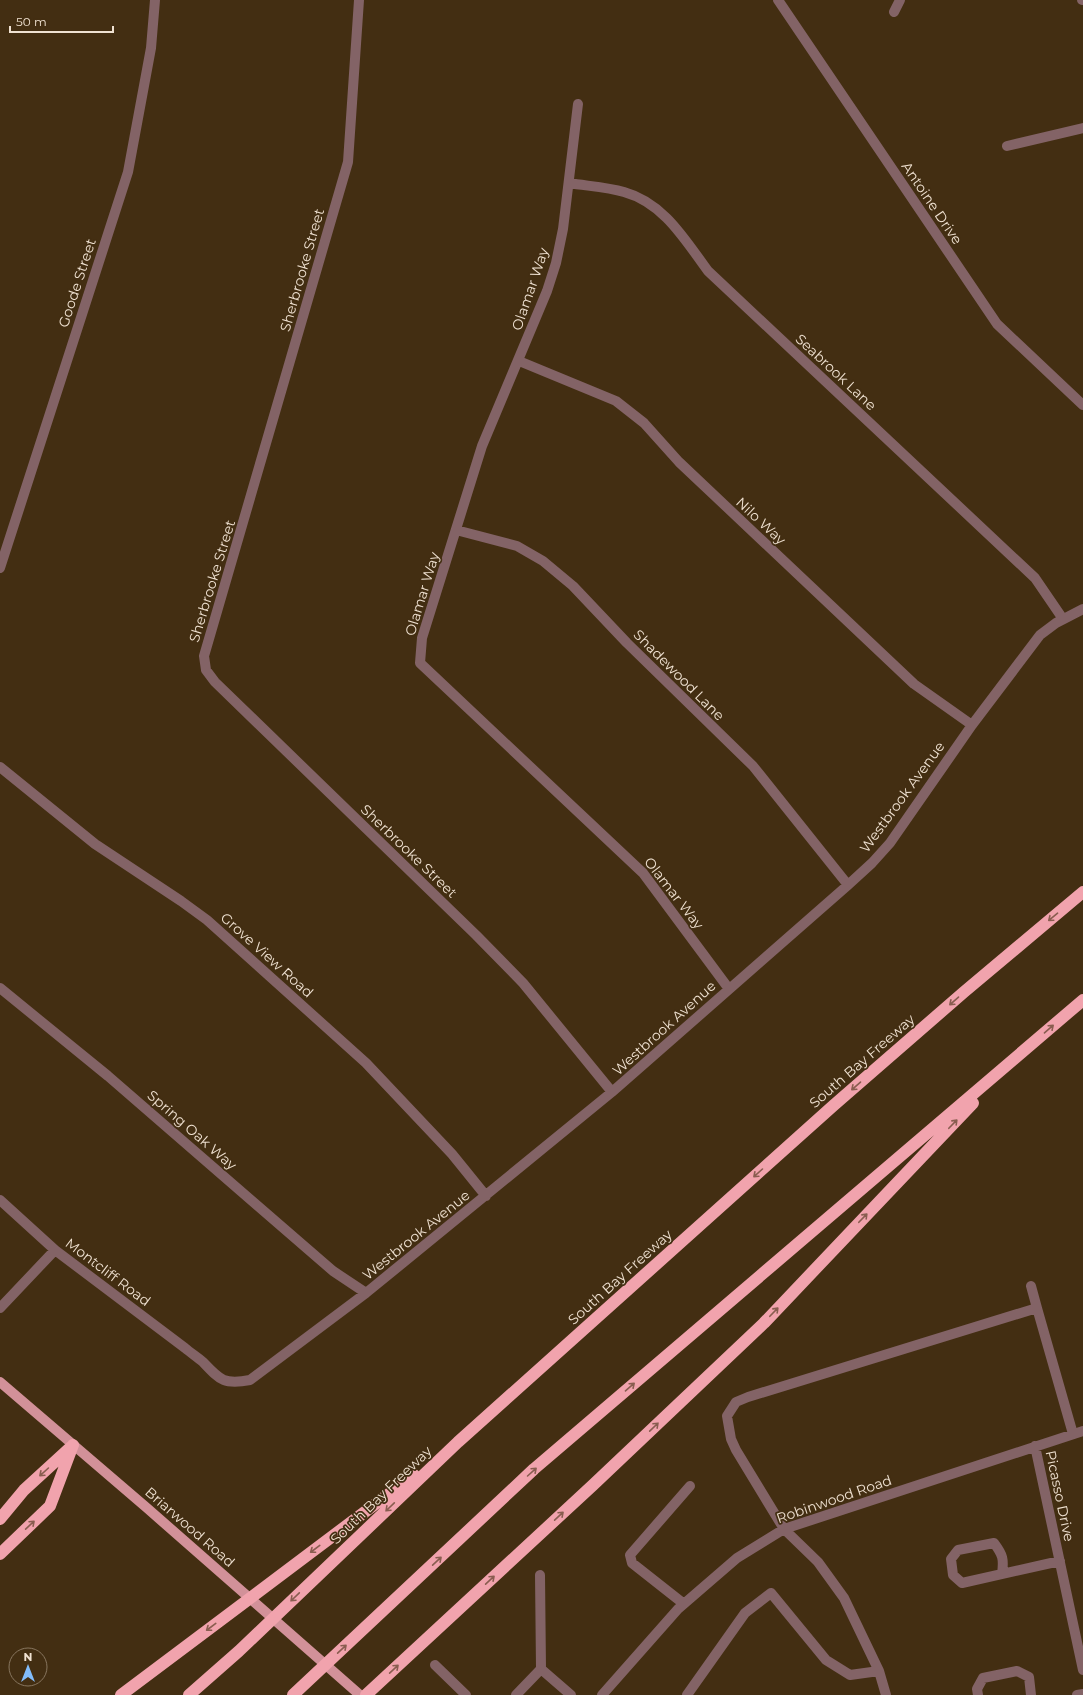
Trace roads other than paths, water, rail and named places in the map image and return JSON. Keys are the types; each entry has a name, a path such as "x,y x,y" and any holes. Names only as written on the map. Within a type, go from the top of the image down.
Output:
{"highway":[{"name":"South Bay Freeway","path":"189,1695 239,1651 458,1442 834,1105 964,992 1083,892"},
{"path":"292,1695 534,1469 1083,1000"},
{"path":"366,1695 593,1485 764,1323 1019,1054"},
{"path":"120,1695 458,1442"},
{"path":"0,1519 24,1490 73,1445"},
{"path":"0,1554 50,1506 73,1445"}],"main road":[{"name":"Briarwood Road","path":"0,1382 231,1582 343,1682 360,1695"}],"street":[{"name":"Goode Street","path":"0,568 128,172 151,48 155,0"},
{"name":"Sherbrooke Street","path":"359,0 348,162 204,656 206,670 214,682 476,935 523,983 612,1092"},
{"name":"Antoine Drive","path":"778,0 997,324 1083,405"},
{"path":"894,12 900,0"},
{"name":"Olamar Way","path":"578,104 563,229 556,263 547,291 519,361 482,446 422,638 420,663 643,873 729,989"},
{"path":"1007,146 1083,128"},
{"name":"Seabrook Lane","path":"569,183 624,192 646,201 672,221 708,270 1034,578 1063,619"},
{"name":"Nilo Way","path":"519,361 616,401 639,419 679,462 914,684 972,725"},
{"name":"Shadewood Lane","path":"456,530 516,546 542,561 573,586 627,643 753,766 848,885"},
{"name":"Westbrook Avenue","path":"203,1362 217,1377 236,1383 250,1380 366,1293 612,1092 848,885 872,862 890,842 972,725 1040,635 1063,619 1083,609"},
{"name":"Grove View Road","path":"0,767 95,844 181,901 211,924 366,1063 452,1154 486,1196"},
{"name":"Spring Oak Way","path":"0,988 108,1076 333,1271 366,1293"},
{"name":"Montcliff Road","path":"0,1200 55,1250 203,1362"},
{"path":"0,1308 55,1250"},
{"path":"1031,1286 1073,1434"},
{"path":"886,1695 879,1671 844,1598 818,1562 784,1530 763,1497 731,1439 727,1416 736,1402 756,1394 1037,1308"},
{"name":"Robinwood Road","path":"602,1695 684,1604 737,1558 784,1530 1083,1431"},
{"name":"Picasso Drive","path":"1035,1446 1083,1670"},
{"path":"684,1604 632,1563 630,1554 690,1486"},
{"path":"1002,1574 1002,1554 994,1543 958,1550 951,1559 953,1575 962,1582 1002,1574 1060,1561"},
{"path":"516,1695 541,1669 540,1575"},
{"path":"686,1695 745,1613 771,1593 826,1660 850,1675 879,1671"},
{"path":"434,1665 466,1695"},
{"path":"541,1669 571,1695"},
{"path":"978,1695 977,1689 983,1678 1017,1671 1029,1677 1031,1695"},
{"path":"1077,1695 1083,1694"}]}
